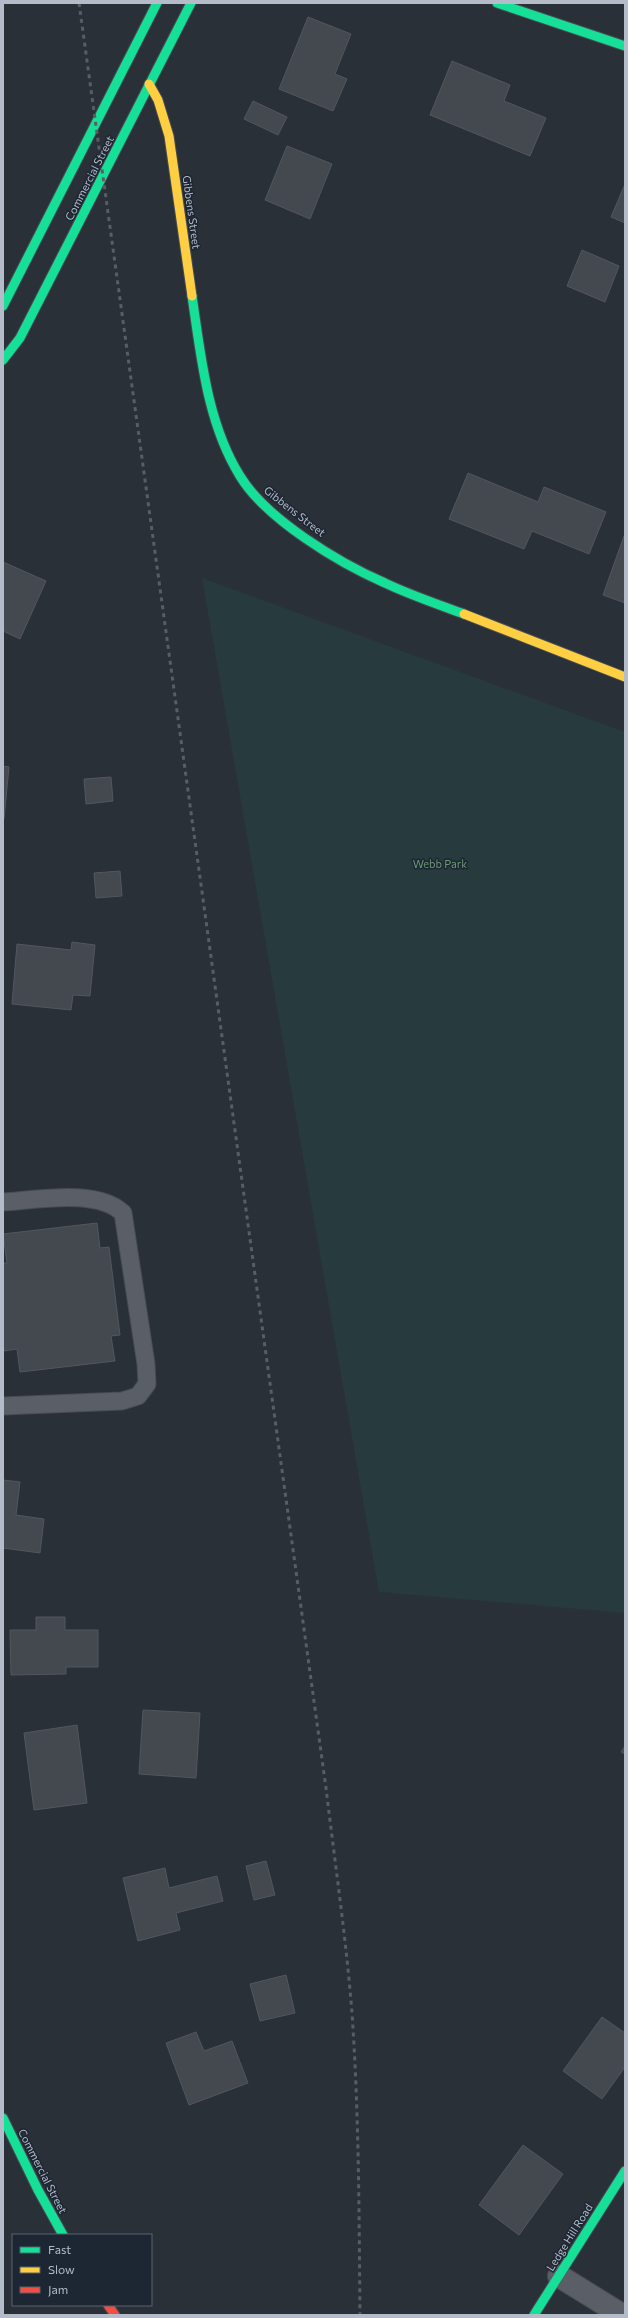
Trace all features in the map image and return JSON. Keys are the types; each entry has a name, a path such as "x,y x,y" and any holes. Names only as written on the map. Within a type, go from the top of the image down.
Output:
{"street":[{"name":"Commercial Street","path":"3,306 157,3"},
{"name":"Commercial Street","path":"3,360 20,338 190,3"},
{"path":"497,3 625,46"},
{"name":"Gibbens Street","path":"149,84 161,105 167,126 182,229 215,421 224,447 251,491 298,532 384,583 625,677"},
{"name":"Commercial Street","path":"3,2120 62,2234"},
{"name":"Ledge Hill Road","path":"534,2315 625,2171"},
{"path":"559,2276 622,2315"},
{"path":"109,2306 115,2315"}],"lane":[{"path":"3,1202 81,1198 115,1206 123,1213 146,1364 147,1384 138,1396 122,1401 3,1406"}],"green space":[{"name":"Webb Park","path":"202,578 625,732 625,1613 379,1592"}],"building":[{"path":"308,17 351,34 335,74 347,79 333,111 279,89"},
{"path":"452,61 510,85 504,101 546,118 530,156 430,115"},
{"path":"253,101 287,117 278,135 244,119"},
{"path":"287,146 332,164 310,219 265,200"},
{"path":"625,184 625,223 611,217"},
{"path":"582,250 619,266 605,302 567,286"},
{"path":"468,473 538,502 544,487 606,512 589,554 532,531 524,549 449,519"},
{"path":"624,536 625,537 625,603 603,595"},
{"path":"3,562 46,581 20,639 3,631"},
{"path":"3,766 9,767 4,819 3,819"},
{"path":"111,777 113,801 86,804 84,779"},
{"path":"120,871 122,896 96,898 94,873"},
{"path":"72,942 95,945 90,996 73,995 71,1010 12,1004 17,944 71,950"},
{"path":"97,1223 100,1248 109,1247 120,1335 111,1336 115,1361 20,1372 17,1349 4,1351 3,1263 7,1263 3,1234"},
{"path":"3,1480 20,1482 16,1515 44,1519 40,1553 3,1548"},
{"path":"36,1617 65,1617 65,1630 98,1630 98,1667 66,1667 66,1674 11,1675 10,1630 36,1630"},
{"path":"143,1710 200,1713 196,1778 139,1774"},
{"path":"77,1725 87,1803 34,1810 24,1733"},
{"path":"625,1746 625,1754 621,1752"},
{"path":"266,1861 275,1895 254,1900 246,1866"},
{"path":"165,1868 169,1888 217,1876 223,1901 176,1913 180,1930 138,1941 123,1878"},
{"path":"286,1975 295,2013 260,2021 250,1984"},
{"path":"602,2017 625,2033 625,2067 602,2099 563,2071"},
{"path":"196,2032 204,2051 232,2041 248,2083 189,2105 166,2043"},
{"path":"523,2145 563,2174 519,2235 479,2205"}],"railway":[{"path":"79,3 326,1788 340,1900 350,1985 356,2089 360,2315"}],"traffic: fast":[{"path":"3,306 157,3"},
{"path":"3,360 20,338 191,3"},
{"path":"497,3 625,46"},
{"path":"192,296 202,365 213,412 229,456 240,476 252,492 267,508 285,523 326,552 404,592 464,614"},
{"path":"3,2118 38,2190 62,2234"},
{"path":"534,2315 625,2171"}],"traffic: slow":[{"path":"149,84 158,100 169,136 192,296"},
{"path":"464,614 625,677"}],"traffic: jam":[{"path":"109,2306 115,2315"}]}
